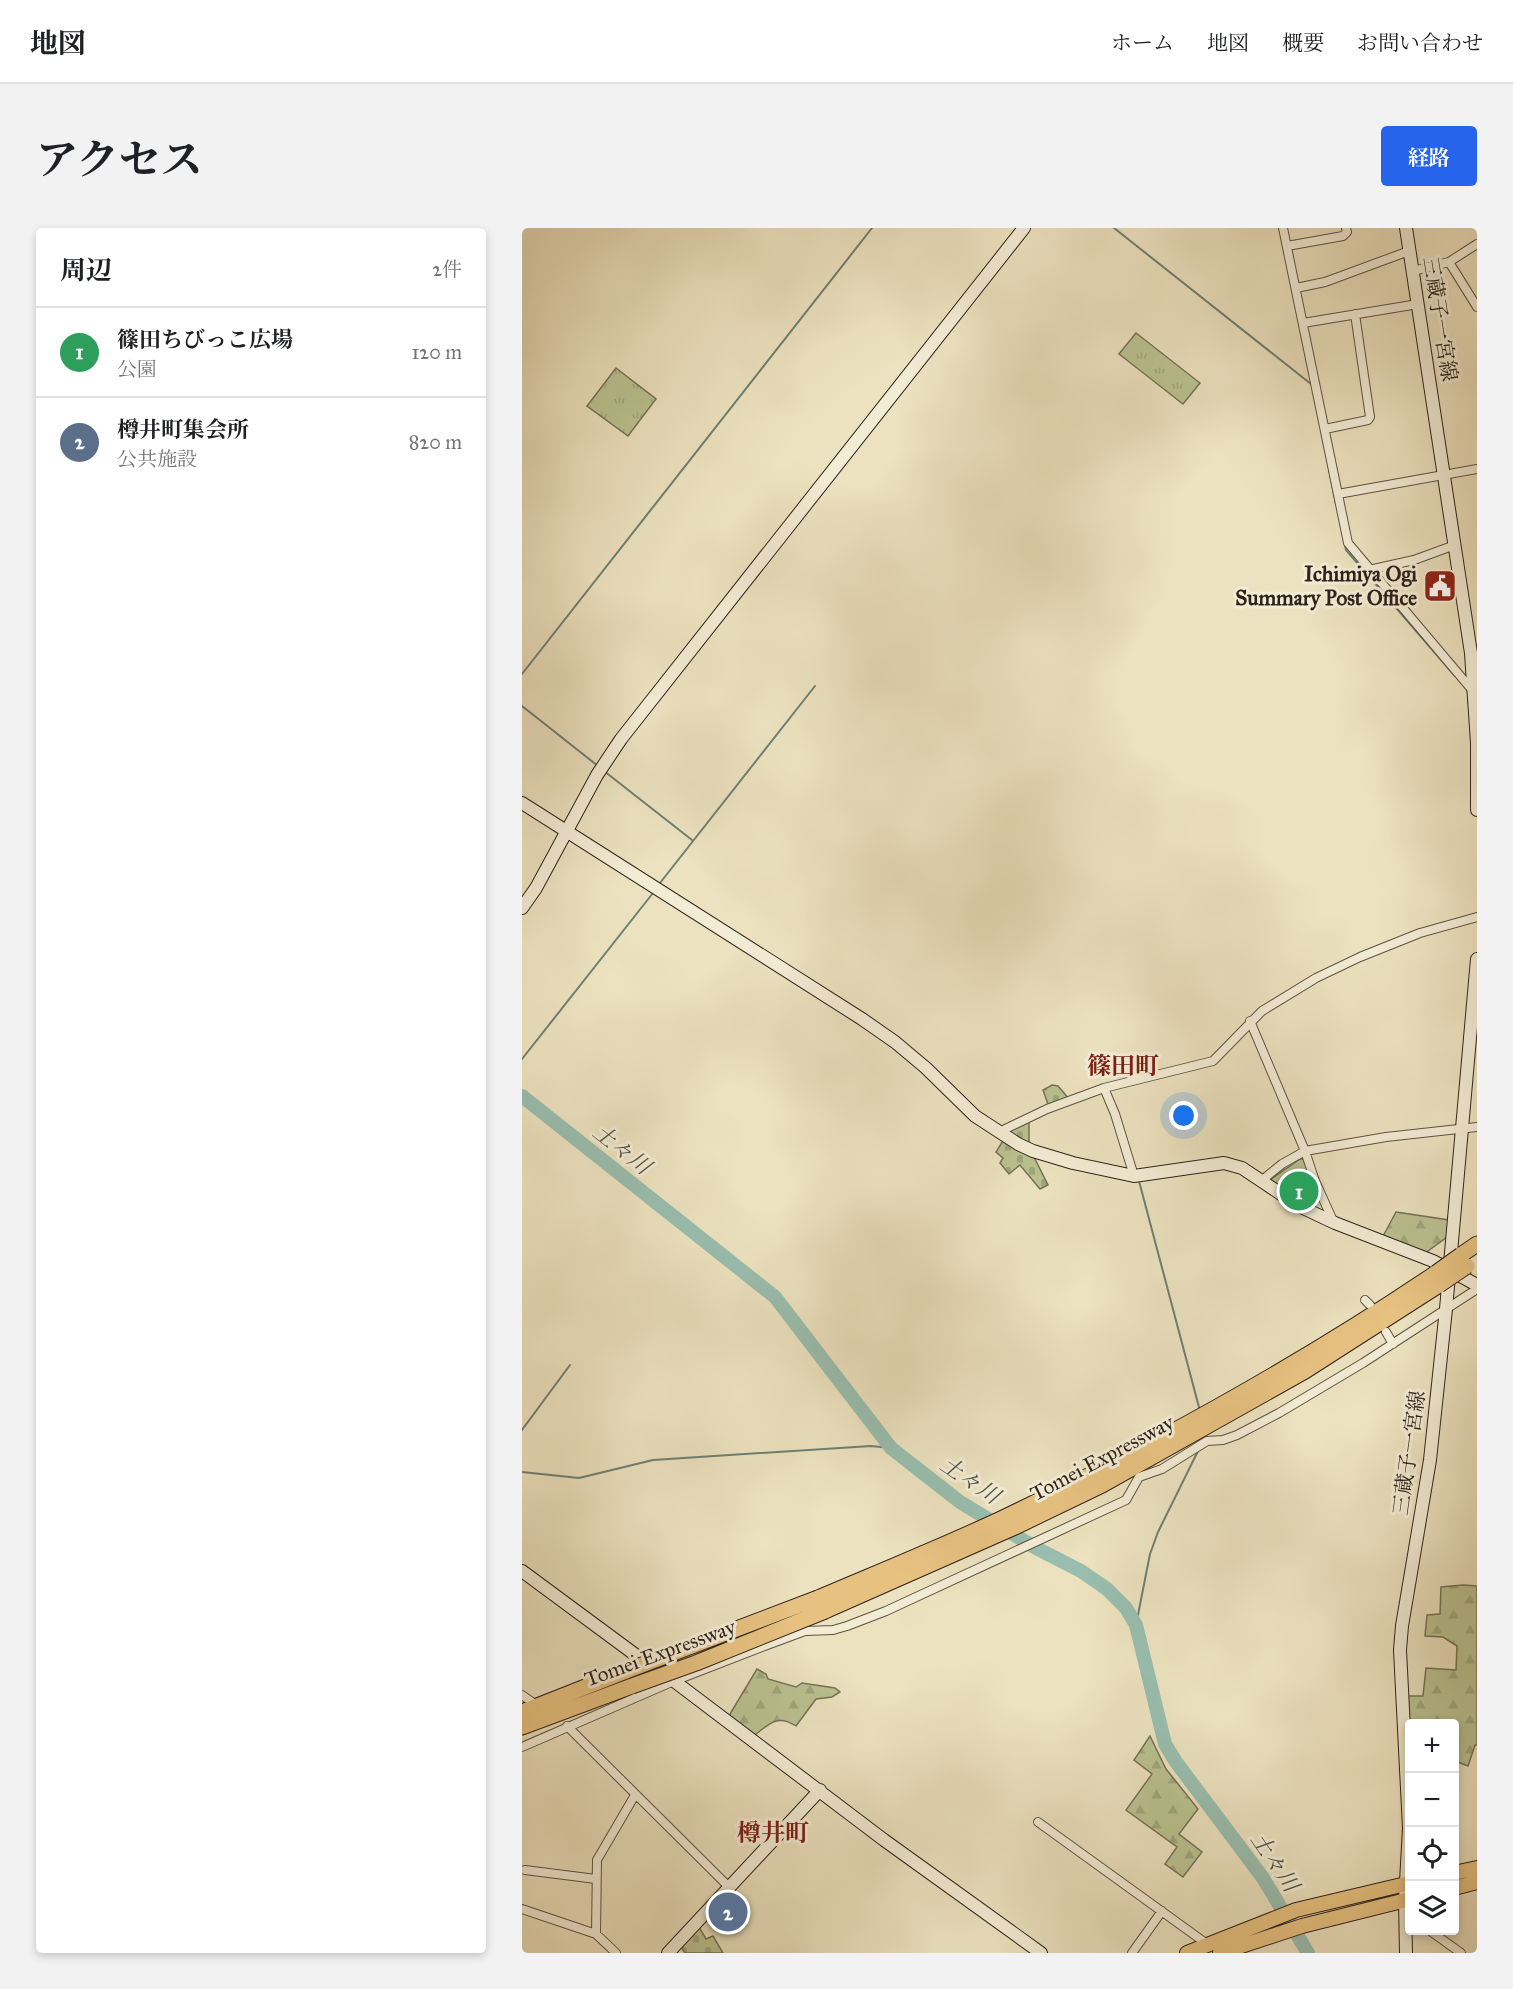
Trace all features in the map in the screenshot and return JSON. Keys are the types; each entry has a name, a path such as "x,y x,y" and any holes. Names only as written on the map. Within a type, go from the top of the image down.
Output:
{"highway":[{"name":"Tomei Expressway","path":"821,1604 1000,1527 1210,1418 1348,1329 1468,1260 1477,1244"},
{"name":"Tomei Expressway","path":"527,1707 629,1678 696,1663 986,1526 1015,1527 1126,1463"},
{"name":"Tomei Expressway","path":"522,1727 629,1678"}],"main road":[{"path":"1459,1872 1477,1868"},
{"path":"1459,1887 1477,1882"},
{"path":"1187,1953 1296,1910 1405,1884"},
{"path":"1220,1953 1302,1926 1405,1907"}],"street":[{"path":"522,908 536,888 597,775 621,740 1024,228"},
{"path":"1283,228 1348,543 1473,691"},
{"path":"1287,246 1342,236 1347,232 1346,228"},
{"name":"三蔵子一宮線","path":"1406,228 1455,544 1473,640 1477,810"},
{"path":"1413,271 1449,262 1477,244"},
{"path":"1296,288 1325,282 1410,251"},
{"path":"1449,262 1477,307"},
{"path":"1303,323 1418,304"},
{"path":"1325,429 1368,420 1370,417 1355,314"},
{"path":"1338,494 1477,469"},
{"path":"1369,570 1414,560 1455,544"},
{"path":"522,803 862,1019 895,1042 933,1074 975,1116 1034,1151 1073,1164 1134,1176 1224,1163 1233,1164 1299,1206 1335,1223 1433,1261 1441,1276 1477,1287"},
{"path":"999,1132 1104,1088 1214,1061 1262,1011 1316,978 1360,957 1420,933 1477,917"},
{"name":"三蔵子一宮線","path":"1408,1881 1409,1828 1400,1650 1430,1460 1446,1309 1441,1276 1462,1129 1477,959"},
{"path":"1250,1021 1305,1151 1315,1181 1335,1223"},
{"path":"1104,1088 1115,1114 1134,1176"},
{"path":"1261,1181 1282,1164 1305,1151 1386,1137 1477,1127"},
{"path":"522,1747 674,1681 805,1631 832,1630 886,1611 1126,1500 1138,1477 1162,1469 1208,1441 1223,1440 1236,1435 1363,1363 1477,1287"},
{"path":"1386,1332 1393,1344"},
{"path":"522,1571 1041,1953"},
{"path":"522,1695 527,1707"},
{"path":"566,1726 729,1887"},
{"path":"668,1953 819,1790"},
{"path":"596,1934 597,1860 635,1794"},
{"path":"1038,1822 1207,1944"},
{"path":"525,1870 596,1879"},
{"path":"522,1909 596,1934 616,1953"},
{"path":"1132,1953 1162,1911"},
{"name":"三蔵子一宮線","path":"1406,1935 1406,1953"},
{"path":"1436,1935 1461,1953"}],"green space":[{"path":"1136,333 1200,383 1183,404 1119,354"},
{"path":"616,368 656,399 628,436 587,406"},
{"path":"1052,1085 1058,1086 1069,1099 1049,1107 1043,1090"},
{"path":"1029,1121 1029,1143 1009,1134 1009,1130"},
{"path":"1004,1139 1033,1155 1048,1185 1040,1189 1020,1165 1009,1174 1000,1163 1003,1158 996,1152"},
{"path":"1303,1159 1320,1199 1309,1207 1270,1180"},
{"path":"1396,1212 1449,1220 1447,1237 1424,1254 1382,1238"},
{"path":"1477,1586 1477,1745 1475,1745 1468,1766 1459,1763 1459,1719 1409,1719 1407,1696 1423,1696 1426,1668 1456,1670 1457,1646 1443,1637 1425,1636 1427,1615 1440,1614 1441,1587"},
{"path":"757,1669 766,1674 768,1679 796,1687 802,1683 835,1688 840,1692 832,1697 816,1699 796,1726 779,1720 755,1735 730,1718 730,1714"},
{"path":"1150,1736 1166,1769 1198,1809 1179,1834 1202,1852 1183,1877 1165,1864 1177,1847 1126,1810 1152,1774 1134,1760"},
{"path":"699,1927 706,1939 713,1936 723,1953 685,1953 681,1947"}],"waterway":[{"path":"522,674 872,228"},
{"path":"1114,228 1311,384"},
{"path":"1329,469 1336,504"},
{"path":"1345,545 1346,550 1455,676"},
{"path":"660,883 815,686"},
{"path":"522,706 598,766"},
{"path":"604,771 692,840"},
{"path":"522,1059 653,893"},
{"name":"土々川","path":"522,1096 775,1297 891,1448 960,1502 1036,1548 1081,1571 1107,1589 1126,1608 1136,1625 1165,1744 1263,1878 1308,1953"},
{"path":"1139,1181 1200,1411"},
{"path":"522,1430 570,1365"},
{"path":"522,1472 579,1478 653,1460 871,1446 891,1448"},
{"path":"1136,1625 1150,1554 1158,1532 1198,1451"}],"place":[{"name":"Ichimiya Ogi Summary Post Office","path":"1440,586"},
{"name":"篠田ちびっこ広場","path":"1299,1191"},
{"name":"樽井町集会所","path":"728,1912"}],"district":[{"name":"篠田町","path":"1123,1066"},
{"name":"樽井町","path":"773,1833"}]}
